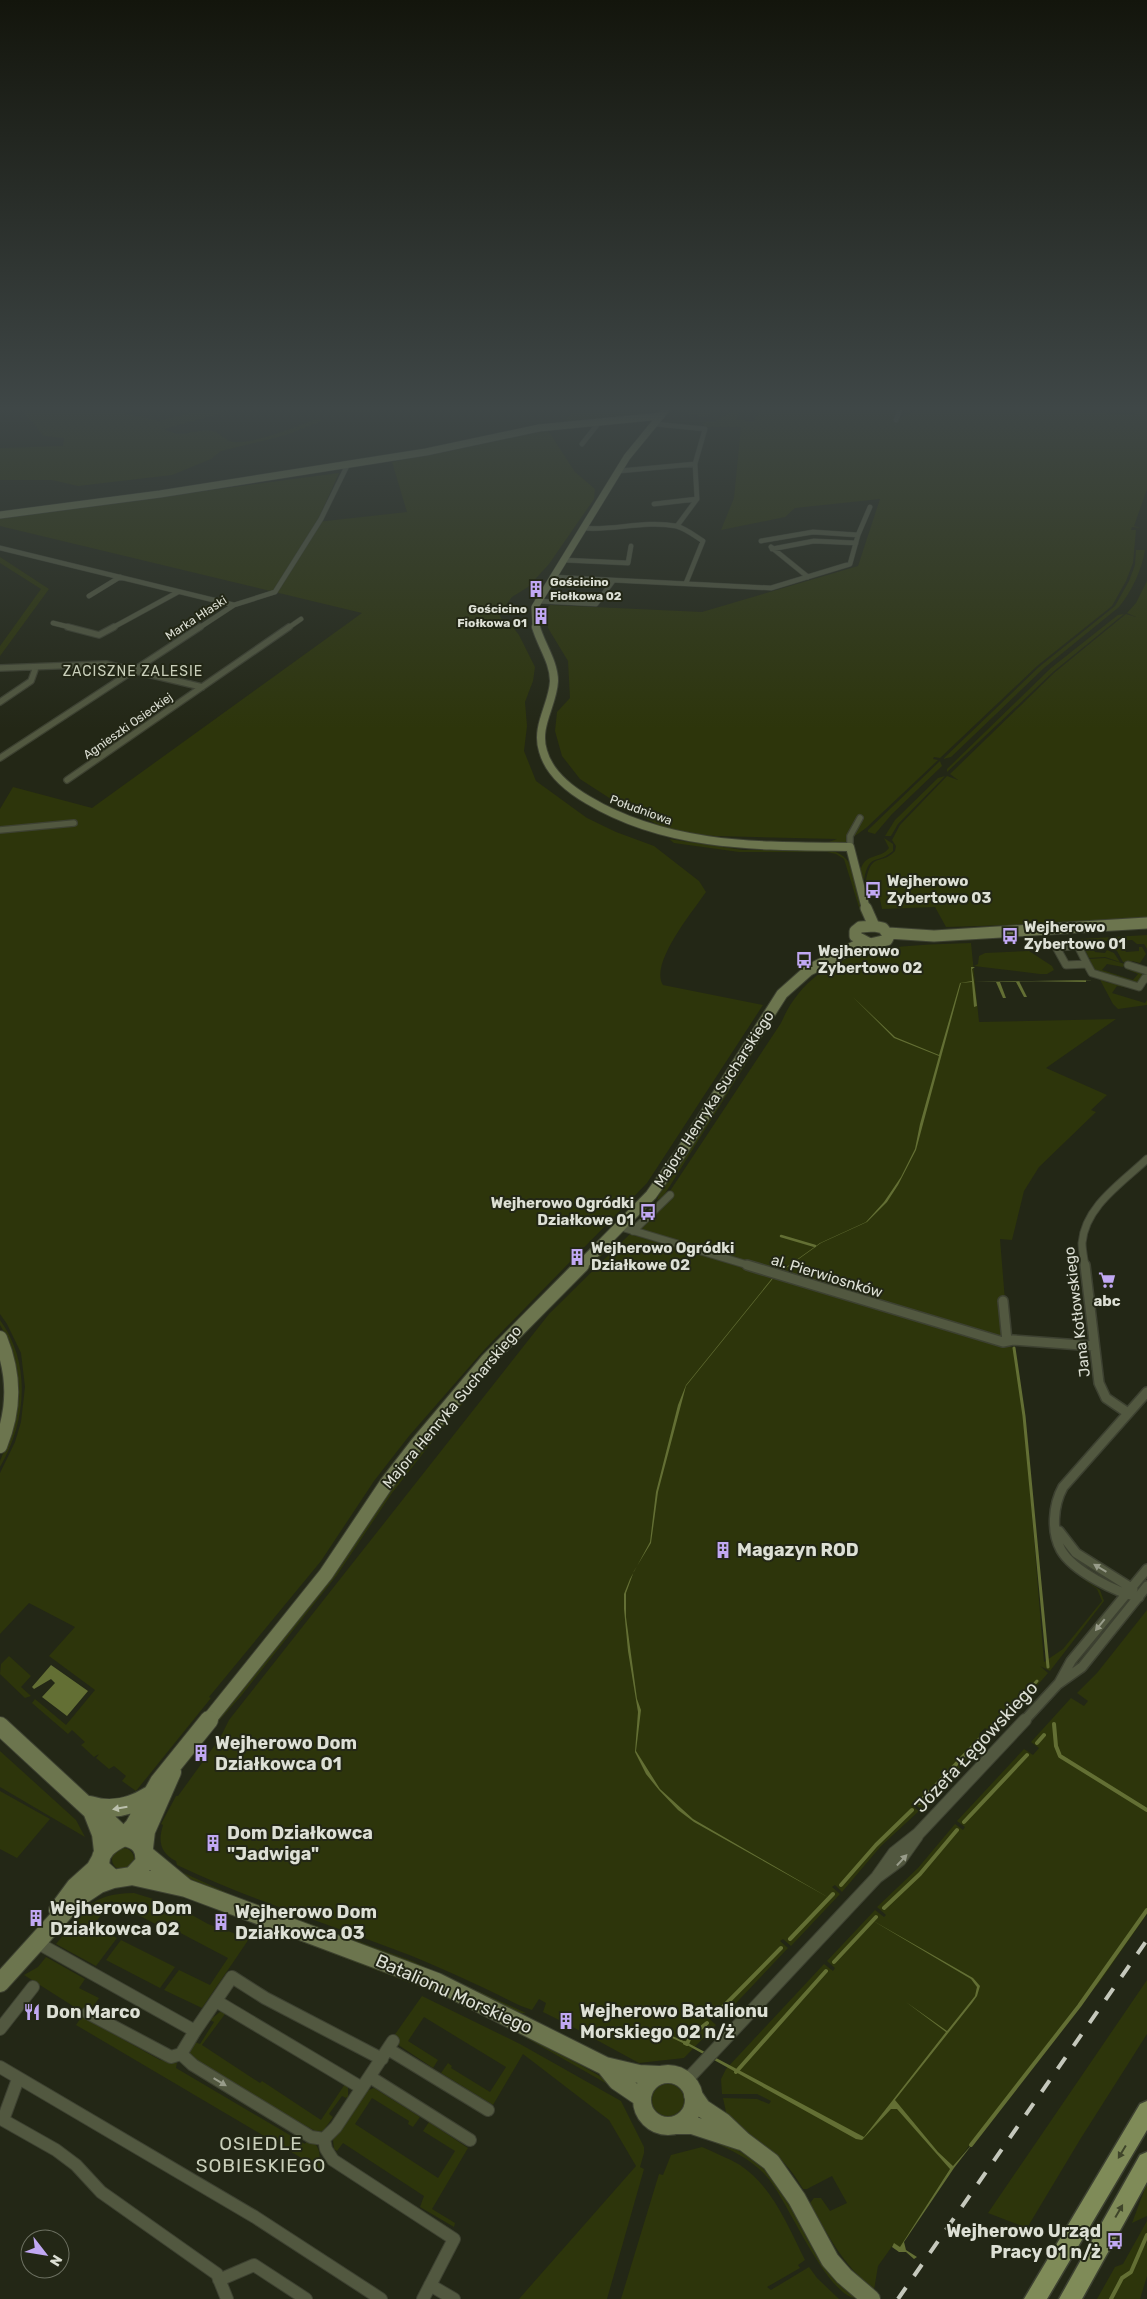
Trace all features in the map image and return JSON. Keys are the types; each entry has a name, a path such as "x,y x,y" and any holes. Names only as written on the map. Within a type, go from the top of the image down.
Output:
{"main road":[{"path":"1035,2299 1147,2110"},
{"path":"1070,2299 1147,2162"}],"street":[{"name":"Marka Hłaski","path":"0,758 234,606 274,592 323,514"},
{"name":"Południowa","path":"592,514 537,601 534,614 534,627 551,665 554,680 542,725 540,741 544,754 554,773 569,788 606,812 652,829 698,840 758,847 850,848"},
{"path":"677,526 686,514"},
{"path":"552,577 771,588 850,564 858,535 867,514"},
{"path":"584,528 594,529 629,525 677,526 703,541 686,584"},
{"path":"808,577 761,541 821,532 858,535"},
{"path":"772,549 814,541 856,543"},
{"path":"563,560 628,563 631,546"},
{"path":"0,548 234,606"},
{"path":"89,596 120,577"},
{"path":"537,601 596,604 613,580"},
{"path":"53,623 99,635 178,592"},
{"name":"Agnieszki Osieckiej","path":"67,780 301,619"},
{"path":"0,668 106,664 202,687"},
{"path":"0,702 31,681 36,667"},
{"path":"0,752 7,753"},
{"path":"860,818 850,836 850,848 867,912 865,918 870,926"},
{"path":"0,830 74,823"},
{"path":"860,941 855,931 870,926 883,928 888,936 919,936 1147,923"},
{"name":"Majora Henryka Sucharskiego","path":"124,1837 134,1826 153,1792 176,1761 326,1574 386,1483 418,1443 487,1361 629,1230 782,994 798,976 837,953 860,941 879,944 888,936"},
{"path":"1087,964 1066,965 1056,947 1078,946 1092,972 1147,990"},
{"path":"1128,965 1146,976 1139,987"},
{"name":"Jana Kotłowskiego","path":"1128,1413 1106,1398 1102,1391 1094,1346 1095,1334 1083,1264 1083,1233 1095,1209 1147,1159"},
{"path":"629,1230 670,1195"},
{"name":"al. Pierwiosnków","path":"629,1230 950,1327 1010,1341 1094,1346"},
{"path":"1003,1300 1010,1341"},
{"path":"0,1338 8,1357 12,1395 9,1421 0,1446"},
{"path":"1138,1597 1081,1568 1067,1556 1062,1550 1056,1527 1055,1506 1060,1490 1147,1392"},
{"name":"Józefa Łęgowskiego","path":"1060,1683 1070,1661 1147,1569"},
{"name":"Józefa Łęgowskiego","path":"689,2089 877,1878 898,1865 906,1856 918,1834 1060,1683 1082,1667 1147,1586"},
{"path":"0,1726 88,1807 105,1819 124,1837 140,1842 145,1852 140,1870 132,1876 113,1879 96,1885 77,1898 0,1983"},
{"name":"Majora Henryka Sucharskiego","path":"145,1852 146,1831 176,1761"},
{"path":"88,1807 118,1808 132,1805 153,1792"},
{"path":"88,1807 101,1834 102,1872 113,1879"},
{"path":"41,1936 70,1892 95,1869 101,1856 117,1840 124,1837"},
{"name":"Batalionu Morskiego","path":"145,1852 152,1863 172,1875 186,1888"},
{"name":"Batalionu Morskiego","path":"132,1876 186,1888 437,1982 605,2066 621,2068 648,2077 659,2075"},
{"path":"41,1936 195,2031"},
{"path":"181,2054 232,1977 265,1998 388,2050 488,2110"},
{"path":"0,2029 33,1987"},
{"path":"216,2001 362,2088"},
{"path":"88,2012 167,2056 181,2054"},
{"path":"320,2139 336,2127 388,2050"},
{"path":"181,2054 193,2065 320,2139 333,2160 454,2239 423,2299"},
{"name":"Batalionu Morskiego","path":"605,2066 617,2081 642,2098"},
{"path":"0,2067 254,2217 381,2299"},
{"path":"742,2141 692,2125 663,2126 650,2119 645,2113 642,2098 649,2082 659,2075 673,2075 689,2089 702,2108 723,2122 742,2141 771,2162 793,2192 830,2260 844,2276 871,2299"},
{"path":"370,2077 470,2140"},
{"path":"18,2079 4,2110 4,2120 56,2150 76,2165 101,2192 217,2274 227,2299"},
{"path":"677,2125 688,2116 693,2103 689,2089"},
{"path":"219,2280 254,2265 306,2299"},
{"path":"430,2285 454,2299"}],"shaded area":[{"path":"28,514 320,514 317,522 386,514 583,514 549,564 528,587 512,597 499,614 503,621 512,626 519,635 535,667 533,681 525,702 527,726 524,751 536,781 587,818 616,832 654,846 699,881 706,892 683,924 667,951 660,976 663,985 763,1005 647,1183 484,1350 409,1436 374,1481 321,1561 209,1697 211,1698 136,1791 122,1781 126,1776 114,1766 109,1769 96,1758 99,1754 94,1757 81,1745 85,1742 72,1730 68,1734 32,1703 35,1699 66,1725 95,1690 49,1656 75,1627 29,1603 0,1634 0,1473 15,1442 21,1422 25,1387 21,1353 0,1314 0,833 71,826 77,820 0,828 0,809 13,787 92,808 362,613 0,526 0,518"},
{"path":"727,514 788,514 785,517 721,530"},
{"path":"875,514 1138,514 1134,526 1141,528 1132,527 1131,530 1136,530 1133,563 1126,581 1112,606 1037,666 940,758 934,757 933,759 938,760 866,828 845,843 809,844 829,842 837,839 715,836 664,828 617,803 580,779 562,756 555,731 557,712 570,698 568,661 548,628 547,609 550,605 702,612 858,566"},
{"path":"1136,550 1145,550 1142,565 1132,587 1119,607 1044,668 951,757 943,759 1039,667 1115,606 1129,581 1135,565"},
{"path":"0,557 49,589 0,656 0,646 41,589 0,563"},
{"path":"1147,581 1147,917 1044,924 946,927 935,907 882,909 877,885 872,880 866,880 868,871 874,862 885,858 895,851 896,846 892,840 900,825 947,776 958,780 950,774 1054,673 1126,614 1136,617 1127,613 1136,603"},
{"path":"1124,614 1053,672 947,772 947,769 1051,668 1118,615"},
{"path":"940,761 942,766 892,814 875,834 868,832 868,830"},
{"path":"945,776 898,824 891,836 885,836 895,820 938,778"},
{"path":"884,838 893,844 893,851 871,862 864,880 860,872 865,862 889,848"},
{"path":"669,839 743,850 828,850 836,852 847,860 852,870 862,917 844,859 836,854 827,852 739,852 674,843"},
{"path":"1147,935 1147,949 1144,944 1137,944 1132,940 1089,942 1095,952 1105,953 1107,950 1114,953 1120,962 1105,957 1089,958 1080,939"},
{"path":"971,943 979,1022 1116,1019 1046,1068 1107,1095 1091,1110 1096,1112 1039,1167 1024,1191 1012,1240 1000,1239 1005,1301 1003,1339 639,1230 668,1194 781,1023 796,997 815,977 837,963 861,954 915,946"},
{"path":"1139,947 1142,947 1146,954 1140,963 1132,961 1130,964 1123,962 1117,951 1111,948 1124,948 1126,952 1139,951"},
{"path":"1029,951 1052,966 1054,970 1047,974 1040,974 974,966 978,964 979,956 985,953"},
{"path":"1105,958 1125,964 1123,967 1107,964 1102,970 1133,980 1138,974 1126,969 1127,967 1144,974 1136,984 1096,972 1089,959"},
{"path":"971,967 975,967 972,969 977,1006 974,1007 972,982 961,983 916,1150 898,1185 887,1202 867,1222 821,1243 775,1276 686,1386 658,1492 651,1543 637,1566 650,1542 656,1492 678,1405 686,1385 774,1276 820,1243 866,1222 884,1202 901,1177 915,1149 939,1056 894,1038 853,997 895,1037 939,1055 960,983 972,981"},
{"path":"1098,976 1106,978 1104,981 1109,983 1110,981 1135,987 1134,989 1117,986 1112,993 1145,1003 1147,1000 1147,1005 1118,1009 1113,1004"},
{"path":"1086,980 1086,982 1026,981"},
{"path":"1019,981 1027,997 1024,997 1016,982 1000,982 1006,998 1003,998 996,982 974,982"},
{"path":"787,995 663,1197 657,1200 660,1190"},
{"path":"630,1234 1014,1348 1024,1416 1044,1662 1063,1649 1102,1601 1097,1589 1080,1577 1100,1590 1104,1601 1050,1671 1040,1666 1048,1673 1029,1695 1021,1690 1019,1692 1027,1697 992,1733 985,1728 979,1734 986,1740 921,1809 913,1803 911,1805 919,1811 881,1846 842,1892 835,1885 832,1887 840,1894 791,1946 783,1939 780,1941 788,1948 721,2019 707,2006 702,2012 716,2025 684,2058 639,2063 569,2025 570,2022 563,2018 561,2021 543,2012 546,2003 539,1999 532,2010 412,1956 231,1889 177,1865 176,1861 164,1850 161,1841 163,1825 161,1824 176,1796 178,1796 220,1738 229,1720 549,1314"},
{"path":"612,1241 614,1243 496,1363 446,1424 392,1493 337,1575 241,1696 217,1723 221,1714 395,1481 491,1364"},
{"path":"0,1320 10,1337 17,1355 22,1393 15,1431 9,1450 0,1467 0,1461 12,1427 18,1393 14,1358 9,1342 0,1325"},
{"path":"633,1573 626,1593 626,1617 637,1699 641,1710 636,1751 660,1789 693,1819 831,1899 694,1822 678,1810 646,1774 635,1752 638,1712 628,1651 624,1609 624,1594"},
{"path":"1147,1610 1147,1914 1098,1984 1077,2005 988,2123 948,2172 900,2248 893,2245 878,2266 874,2290 845,2261 810,2203 814,2198 821,2198 830,2211 847,2203 832,2176 807,2189 803,2189 787,2166 768,2148 724,2118 726,2112 723,2098 757,2099 769,2104 771,2101 757,2094 722,2094 721,2079 726,2069 824,1964 833,1971 835,1968 827,1961 875,1910 884,1917 886,1915 877,1907 918,1868 955,1824 963,1830 965,1827 957,1821 1024,1749 1033,1755 1039,1748 1031,1742 1071,1698 1084,1706 1088,1701 1077,1693 1097,1673"},
{"path":"9,1656 31,1676 21,1687 31,1696 25,1698 0,1674 1,1664"},
{"path":"51,1665 88,1691 67,1716 42,1697 55,1683 51,1679 34,1689 32,1687"},
{"path":"0,1751 76,1820 85,1837 0,1787"},
{"path":"0,1791 50,1819 17,1858 0,1849"},
{"path":"123,1848 133,1855 134,1859 127,1869 123,1870 113,1863 112,1859 119,1849"},
{"path":"175,1869 232,1895 412,1961 526,2013 518,2013 226,1896 172,1870"},
{"path":"134,1893 176,1906 208,1924 239,1935 251,1936 202,2008 164,1990 179,1970 210,1985 228,1958 171,1928 169,1931 111,1901 93,1926 117,1938 96,1966 56,1944 88,1906 106,1896"},
{"path":"870,1919 973,1978 980,1986 977,1996 972,2003 895,2100 938,2152 953,2166 974,2142 904,2242 906,2250 917,2257 914,2259 906,2252 899,2252 892,2247 894,2243 900,2247 950,2169 897,2109 891,2109 862,2140 856,2139 668,2036 668,2034 688,2043 864,2137 946,2032 906,2002 947,2031 975,1996 977,1987 971,1979"},
{"path":"262,1927 270,1927 408,1977 526,2034 619,2087 618,2090 514,2031 434,1992"},
{"path":"121,1940 175,1967 160,1988 106,1960"},
{"path":"46,1957 85,1979 79,1988 99,1998 85,2018 160,2060 177,2062 176,2068 305,2144 308,2138 318,2147 320,2169 76,2025 84,2013 24,1975 38,1967"},
{"path":"1147,1980 1147,2034 1027,2228 988,2213"},
{"path":"422,1996 520,2044 621,2101 644,2147 640,2167 644,2169 607,2299 519,2299 636,2166 609,2120 523,2054 493,2105 441,2073 448,2063 452,2066 451,2068 490,2092 506,2067 424,2017 408,2041 438,2060 433,2068 391,2040"},
{"path":"221,2011 225,2014 202,2045 260,2083 262,2081 321,2120 345,2084 348,2087 348,2097 342,2096 329,2114 333,2117 323,2131 317,2132 192,2061 189,2052 195,2042 200,2044 214,2022 210,2020"},
{"path":"668,2084 680,2088 684,2100 680,2112 668,2116 656,2112 652,2100 656,2088"},
{"path":"374,2088 420,2117 413,2127 408,2124 409,2121 372,2098 355,2124 438,2178 455,2151 423,2131 429,2122 468,2148 432,2209 455,2223 454,2227 420,2207 424,2196 343,2143 337,2151 334,2149 333,2140 366,2091"},
{"path":"715,2139 747,2155 759,2164 773,2179 788,2202 820,2261 838,2282 859,2299 847,2295 821,2267 768,2178 749,2161 713,2142"},
{"path":"702,2147 740,2165 762,2184 786,2221 805,2260 798,2265 800,2268 767,2287 771,2290 809,2267 817,2278 839,2299 621,2299 659,2174 663,2175 671,2155"},
{"path":"1147,2183 1147,2216 1132,2223"},
{"path":"1147,2221 1147,2276 1140,2299 1097,2299 1115,2267 1123,2264"}],"waterway":[{"path":"781,1236 815,1246"},
{"path":"1014,1348 1024,1416 1048,1667"},
{"path":"1026,1693 1037,1681"},
{"path":"991,1728 1024,1695"},
{"path":"1054,1724 1056,1746 1060,1756 1147,1810"},
{"path":"1037,1743 1044,1735"},
{"path":"919,1803 980,1739"},
{"path":"964,1822 1027,1755"},
{"path":"841,1885 876,1845 912,1810"},
{"path":"884,1908 920,1874 957,1830"},
{"path":"790,1939 833,1894"},
{"path":"971,2145 1079,2006 1147,1910"},
{"path":"834,1962 876,1917"},
{"path":"719,2011 781,1948"},
{"path":"736,2072 826,1971"},
{"path":"685,2043 687,2044 690,2037 707,2023"},
{"path":"1111,2299 1122,2278 1131,2272 1147,2235"}],"railway":[{"path":"898,2299 1147,1940"}],"place":[{"name":"Gościcino Fiołkowa 02","path":"536,589"},
{"name":"Gościcino Fiołkowa 01","path":"541,616"},
{"name":"Wejherowo Zybertowo 03","path":"873,890"},
{"name":"Wejherowo Zybertowo 01","path":"1010,936"},
{"name":"Wejherowo Zybertowo 02","path":"804,960"},
{"name":"Wejherowo Ogródki Działkowe 01","path":"648,1212"},
{"name":"Wejherowo Ogródki Działkowe 02","path":"577,1257"},
{"name":"abc","path":"1107,1280"},
{"name":"Magazyn ROD","path":"723,1550"},
{"name":"Wejherowo Dom Działkowca 01","path":"201,1753"},
{"name":"Dom Działkowca \"Jadwiga\"","path":"213,1843"},
{"name":"Wejherowo Dom Działkowca 02","path":"36,1918"},
{"name":"Wejherowo Dom Działkowca 03","path":"221,1922"},
{"name":"Don Marco","path":"32,2012"},
{"name":"Wejherowo Batalionu Morskiego 02 n/ż","path":"566,2021"},
{"name":"Wejherowo Urząd Pracy 01 n/ż","path":"1115,2241"}],"district":[{"name":"ZACISZNE ZALESIE","path":"133,671"},
{"name":"OSIEDLE SOBIESKIEGO","path":"261,2154"}]}
